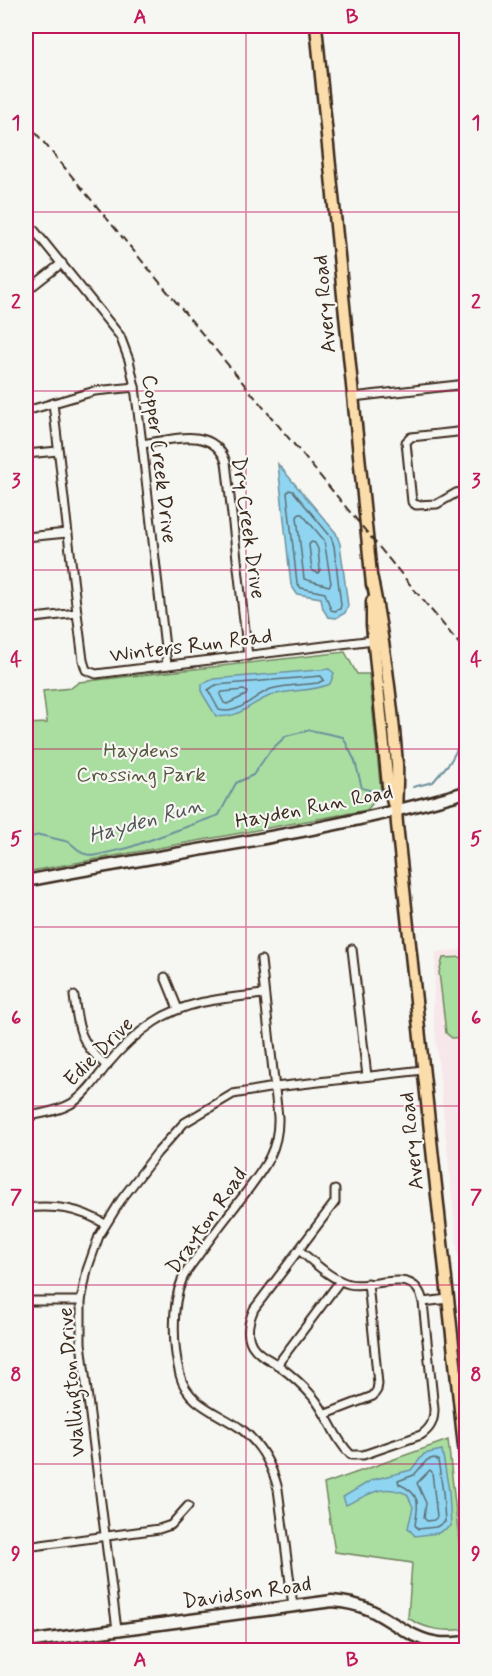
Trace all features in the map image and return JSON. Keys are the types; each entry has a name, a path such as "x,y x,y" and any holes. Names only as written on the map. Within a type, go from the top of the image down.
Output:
{"main road":[{"name":"Avery Road","path":"316,26 372,579 374,640 388,786 396,812"},
{"name":"Avery Road","path":"372,579 381,623 397,761 396,812 466,1465"}],"street":[{"name":"Copper Creek Drive","path":"26,220 120,336 129,360 135,387 167,665"},
{"path":"26,288 34,285 62,263"},
{"path":"353,397 466,384"},
{"path":"26,411 95,391 135,387"},
{"path":"26,619 77,613 53,403"},
{"path":"466,431 411,437 406,442 412,502 416,505 437,504 456,493 466,491"},
{"name":"Dry Creek Drive","path":"142,444 196,438 212,442 223,453 226,462 248,656"},
{"path":"26,454 58,451"},
{"path":"26,537 67,533"},
{"name":"Winters Run Road","path":"77,613 86,670 96,674 374,640"},
{"name":"Hayden Run Road","path":"26,881 205,847 308,831 396,812 466,792"},
{"path":"352,950 367,1076"},
{"name":"Drayton Road","path":"261,960 278,1117 275,1146 262,1171 182,1279 175,1304 174,1329 180,1374 189,1393 204,1408 248,1435 261,1449 274,1472 293,1606"},
{"path":"165,977 177,1010"},
{"name":"Edie Drive","path":"26,1116 48,1112 72,1103 89,1088 106,1066 138,1033 156,1020 177,1010 220,999 264,994"},
{"path":"74,996 76,1018 83,1042 106,1066"},
{"name":"Wallington Drive","path":"117,1630 82,1353 81,1301 87,1270 105,1224 128,1190 184,1123 233,1094 423,1070"},
{"path":"299,1250 340,1281 352,1285 400,1280 409,1282 417,1288 423,1302 434,1417 430,1427 421,1435 363,1455 351,1455 344,1448 326,1414 311,1395 257,1351 251,1343 249,1322 254,1309 334,1202 335,1190"},
{"path":"26,1208 63,1207 81,1211 105,1224"},
{"path":"277,1365 340,1281"},
{"path":"326,1414 373,1396 377,1390 368,1283"},
{"path":"423,1302 448,1299"},
{"path":"26,1301 81,1301"},
{"path":"26,1548 159,1529 171,1525 188,1506"},
{"name":"Davidson Road","path":"26,1642 332,1601 350,1603 369,1609 407,1632 431,1641 446,1644 466,1642"}],"shaded area":[{"path":"466,949 466,1335 433,1009 436,952"}],"green space":[{"name":"Haydens Crossing Park","path":"345,652 357,674 369,674 381,793 367,810 26,872 26,724 47,723 43,691 71,688 79,682"},
{"path":"466,957 466,1037 452,1038 446,1033 439,972 443,958"},
{"path":"466,1054 466,1078 460,1079 457,1055"},
{"path":"448,1440 466,1604 466,1629 450,1630 429,1628 408,1618 412,1563 335,1552 324,1484"}],"water":[{"path":"278,464 336,533 340,544 348,606 345,613 336,618 328,617 323,609 321,598 297,594 291,585"},
{"path":"329,669 334,673 330,684 273,695 232,715 216,716 202,693 202,684 214,679"},
{"path":"442,1450 449,1491 451,1526 438,1533 415,1536 408,1528 413,1507 407,1494 398,1491 376,1491 346,1505 343,1497 372,1480 411,1470 424,1454"}],"waterway":[{"name":"Hayden Run","path":"26,838 40,835 69,842 82,853 93,856 128,848 219,815 236,783 253,775 270,751 286,736 310,730 343,737 355,761 362,788 376,792 382,790"},
{"name":"Hayden Run","path":"413,787 433,782 450,762 463,739 466,738"}],"railway":[{"path":"26,121 466,652"}]}
